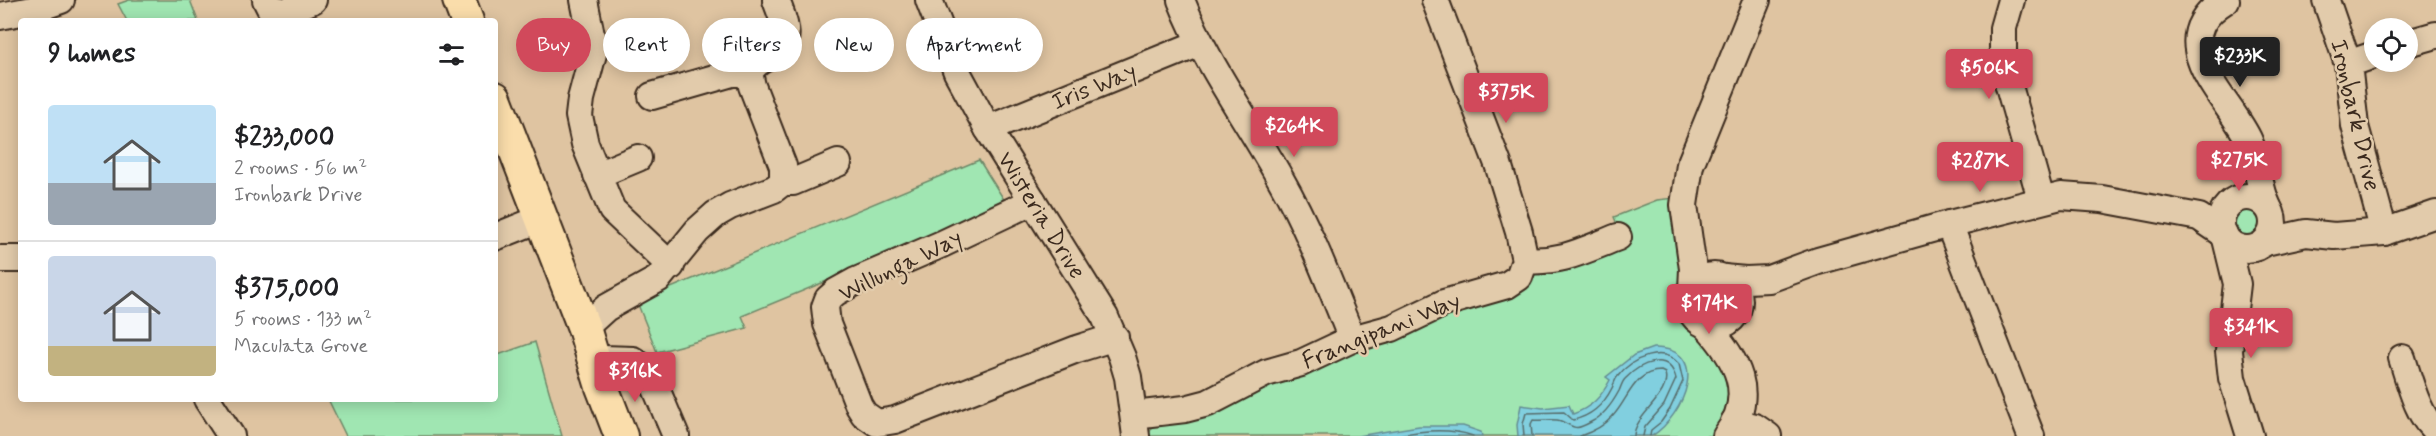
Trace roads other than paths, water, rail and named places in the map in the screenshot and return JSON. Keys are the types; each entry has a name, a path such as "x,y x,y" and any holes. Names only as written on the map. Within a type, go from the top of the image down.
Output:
{"main road":[{"path":"459,0 466,18"},
{"path":"498,106 540,219 591,342 637,436"},
{"path":"591,342 621,436"}],"street":[{"path":"1,16 24,0"},
{"path":"1,16 32,10 61,0"},
{"path":"266,0 270,8 285,12 304,9"},
{"path":"584,0 594,50 581,99 579,116 585,144 612,210 671,266"},
{"path":"776,0 787,30 785,44 775,53 754,63 748,73 783,166 783,182"},
{"name":"Wisteria Drive","path":"929,0 957,72 988,129 1105,316 1115,337 1128,377 1135,426"},
{"path":"1181,0 1200,43 1256,134 1299,213 1352,339"},
{"path":"1435,0 1498,164 1525,260 1546,262 1557,260 1618,237"},
{"path":"1731,353 1691,310 1689,303 1692,289 1690,247 1684,205 1690,165 1757,0"},
{"path":"2011,0 2003,28 2003,65 2041,200"},
{"path":"2226,0 2210,12 2203,22 2198,46 2200,58 2214,89 2243,130 2253,153 2261,192 2270,211 2273,230 2237,284"},
{"name":"Ironbark Drive","path":"2326,0 2348,64 2355,126 2384,232"},
{"path":"2418,40 2436,35"},
{"name":"Iris Way","path":"988,129 1200,43"},
{"path":"2348,64 2364,58"},
{"path":"652,96 732,74 748,73"},
{"path":"597,175 638,158"},
{"path":"2250,436 2232,378 2229,351 2237,284 2222,217 2244,189 2254,162"},
{"path":"676,436 650,372 633,360 591,342 606,308 658,279 671,266 697,231 716,214 774,189 783,182 793,182 838,163"},
{"path":"1706,325 1720,325 1734,315 1749,295 1770,279 1818,261 1949,224 2061,196 2079,196 2199,217 2238,248 2245,249 2306,233 2334,236 2384,232 2436,214"},
{"path":"2199,217 2234,201 2254,198 2270,211 2306,233"},
{"name":"Willunga Way","path":"1033,201 856,281 828,299 825,308 827,324 859,406 864,414 878,423 895,420 1077,349 1115,337"},
{"path":"498,236 540,219"},
{"path":"1949,224 2031,436"},
{"path":"1690,247 1720,277 1735,288 1739,303 1734,315 1731,353 1741,383 1741,398 1730,429 1755,427 1768,436"},
{"path":"0,259 18,259"},
{"name":"Frangipani Way","path":"1135,426 1208,403 1266,373 1301,363 1352,339 1392,328 1456,298 1513,282 1523,270 1525,260"},
{"path":"1692,289 1702,279 1720,277 1746,280 1770,279"},
{"path":"2402,358 2423,414 2428,424 2436,430"},
{"path":"209,402 231,436"}],"water":[{"path":"1653,348 1671,351 1683,359 1687,370 1687,384 1674,414 1652,436 1518,436 1517,425 1521,405 1543,408 1569,405 1573,414 1580,411 1591,405 1603,392 1610,380 1606,377 1634,355"},
{"path":"1419,426 1463,426 1481,432 1482,436 1357,436"}]}
